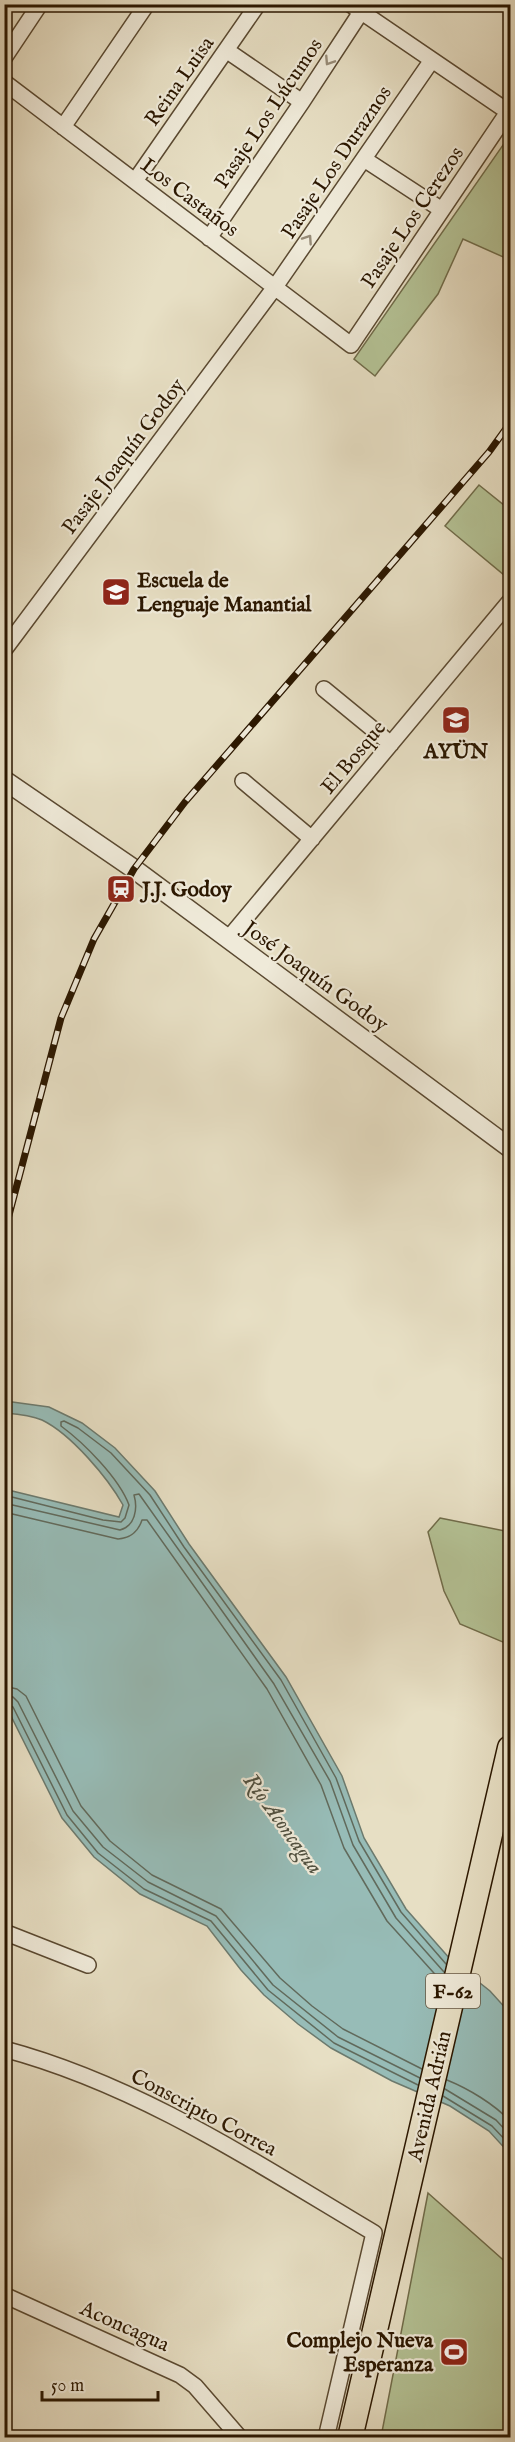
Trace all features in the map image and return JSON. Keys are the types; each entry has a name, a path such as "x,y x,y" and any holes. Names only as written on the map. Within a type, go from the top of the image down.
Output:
{"main road":[{"name":"Avenida Adrián","path":"385,2233 510,1748"},
{"name":"F-62","path":"350,2438 385,2233"}],"street":[{"path":"4,58 40,4"},
{"path":"63,127 147,4"},
{"name":"Reina Luisa","path":"135,181 258,4"},
{"path":"356,8 509,112"},
{"name":"Pasaje Los Lúcumos","path":"209,237 302,102 356,8"},
{"path":"226,50 302,102"},
{"name":"Pasaje Los Duraznos","path":"275,287 432,60"},
{"name":"Los Castaños","path":"4,82 351,345"},
{"name":"Pasaje Los Cerezos","path":"351,345 509,112"},
{"path":"364,159 442,210"},
{"name":"Pasaje Joaquín Godoy","path":"4,650 275,287"},
{"name":"El Bosque","path":"228,939 510,602"},
{"path":"324,689 391,744"},
{"name":"José Joaquín Godoy","path":"4,780 134,869 510,1148"},
{"path":"243,782 312,839"},
{"path":"4,1932 88,1965"},
{"name":"Conscripto Correa","path":"4,2049 24,2054 134,2096 385,2233"},
{"path":"326,2438 385,2233"},
{"name":"Aconcagua","path":"4,2295 180,2374 195,2386 240,2438"}],"green space":[{"path":"510,135 510,260 463,239 438,294 375,376 354,359"},
{"path":"479,485 510,510 510,580 445,526"},
{"path":"440,1518 510,1532 510,1645 460,1624 444,1591 428,1532"},
{"name":"Complejo Nueva Esperanza","path":"428,2193 510,2266 510,2437 381,2437"}],"water":[{"name":"Río Aconcagua","path":"5,1401 49,1407 82,1423 115,1448 155,1491 189,1544 286,1677 342,1776 364,1838 406,1909 451,1960 490,1991 510,2013 510,2154 489,2131 450,2106 392,2081 331,2048 298,2024 264,1995 241,1970 207,1926 140,1894 94,1857 62,1818 5,1704 4,1489 119,1517 123,1505 108,1482 65,1435 42,1420 5,1413"}],"railway":[{"path":"4,1234 61,1018 94,939 134,869 185,802 489,452 510,423"}],"place":[{"name":"Escuela de Lenguaje Manantial","path":"116,592"},
{"name":"AYÜN","path":"456,720"},
{"name":"J.J. Godoy","path":"121,889"},
{"name":"Complejo Nueva Esperanza","path":"454,2352"}]}
